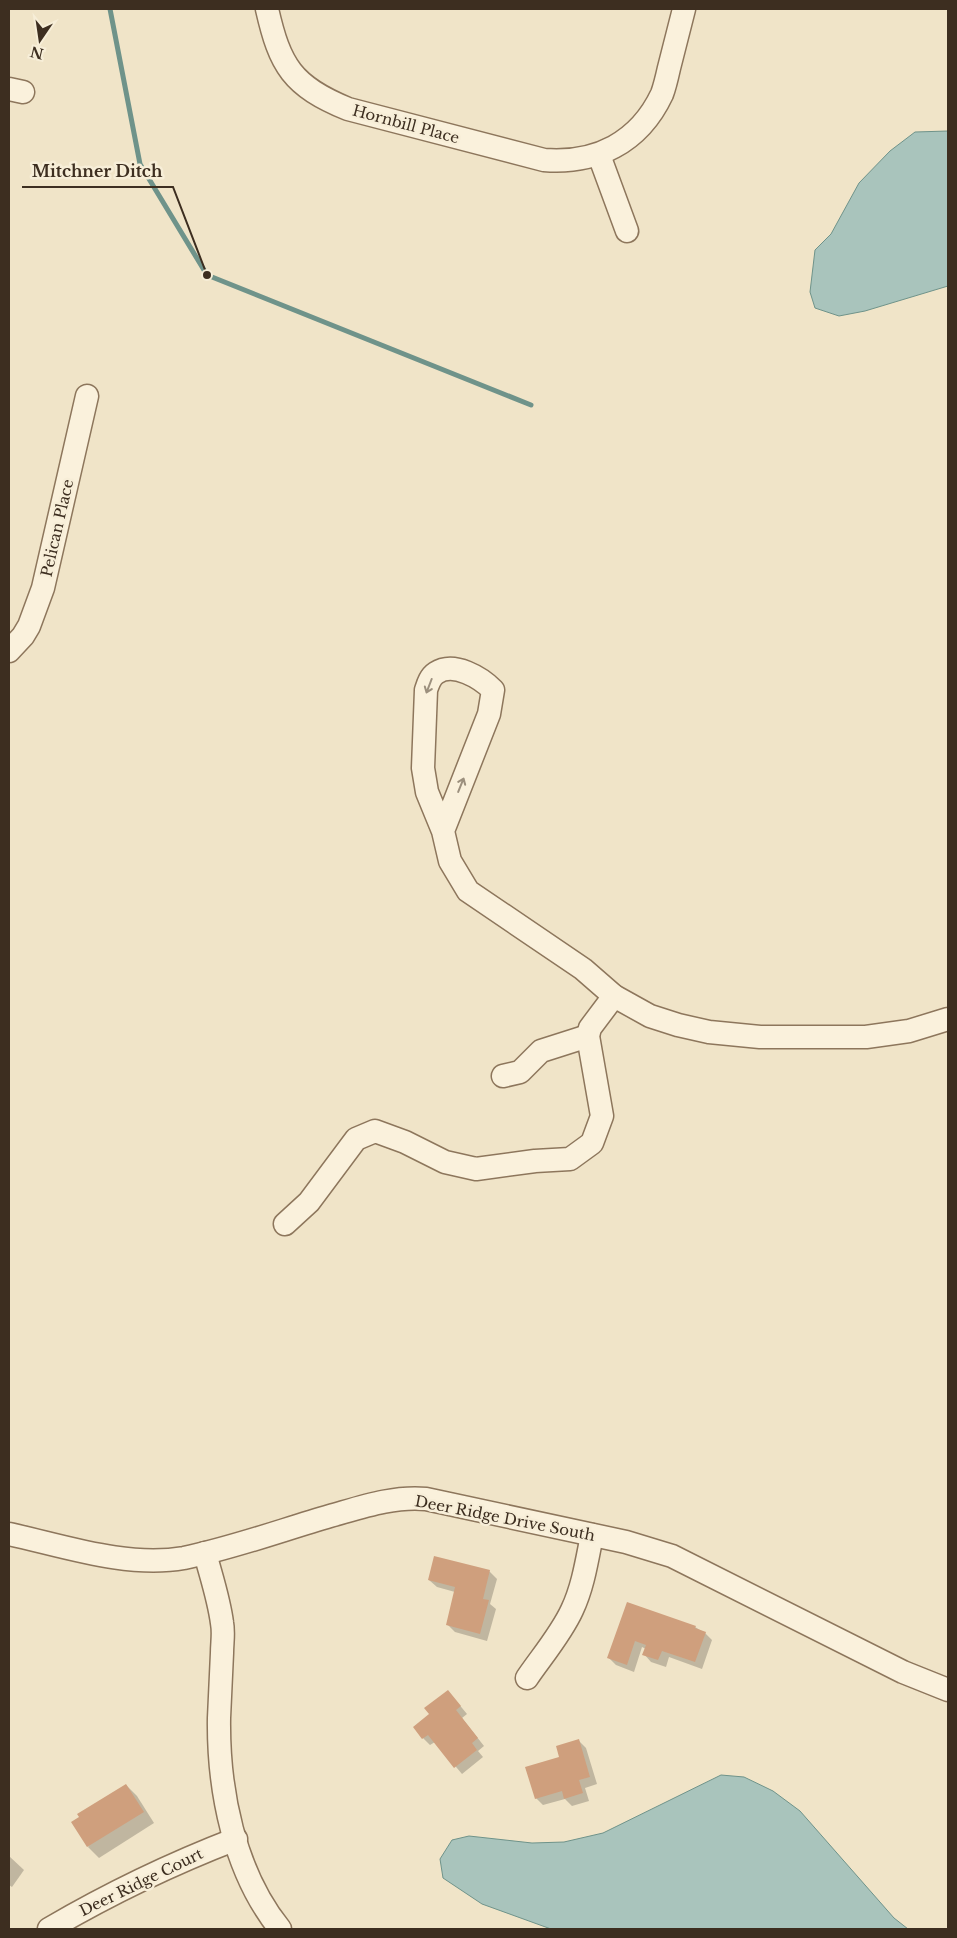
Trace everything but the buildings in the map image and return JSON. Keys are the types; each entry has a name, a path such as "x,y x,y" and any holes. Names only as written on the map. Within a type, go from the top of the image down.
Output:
{"street":[{"name":"Hornbill Place","path":"267,9 275,42 286,63 301,83 322,98 335,104 544,160 581,159 599,155"},
{"path":"627,231 599,155 608,151 643,125 654,110 663,92 684,9"},
{"name":"Pelican Place","path":"9,651 23,636 29,626 43,588 87,396"},
{"path":"443,831 489,714 493,690 483,680 466,672 454,670 446,670 432,676 426,690 424,705 423,768 427,792 443,831 450,861 468,891 584,969 614,996 650,1016 678,1025 709,1032 760,1037 866,1037 909,1031 948,1019"},
{"path":"285,1224 309,1202 356,1139 375,1132 405,1142 445,1162 476,1169 535,1161 570,1159 592,1143 602,1116 588,1036 590,1028 614,996"},
{"path":"503,1076 520,1072 541,1051 588,1036"},
{"name":"Deer Ridge Drive South","path":"9,1534 108,1556 143,1561 183,1558 205,1553 367,1505 405,1498 440,1502 641,1546 688,1562 903,1672 948,1690"},
{"path":"527,1678 561,1630 573,1609 582,1582 592,1535"},
{"path":"205,1553 222,1624 219,1720 221,1767 229,1818 252,1882 280,1929"},
{"name":"Deer Ridge Court","path":"49,1929 115,1892 204,1851 236,1840"}],"water":[{"path":"948,131 948,286 865,311 839,316 815,308 810,292 815,250 831,234 859,183 890,151 915,132"},
{"path":"721,1775 744,1777 773,1791 800,1811 894,1918 908,1929 551,1929 482,1904 443,1878 440,1859 452,1840 469,1836 532,1843 564,1842 603,1833"}],"waterway":[{"path":"110,9 140,164 207,275 531,405"}],"place":[{"name":"Mitchner Ditch","path":"207,275"}]}
